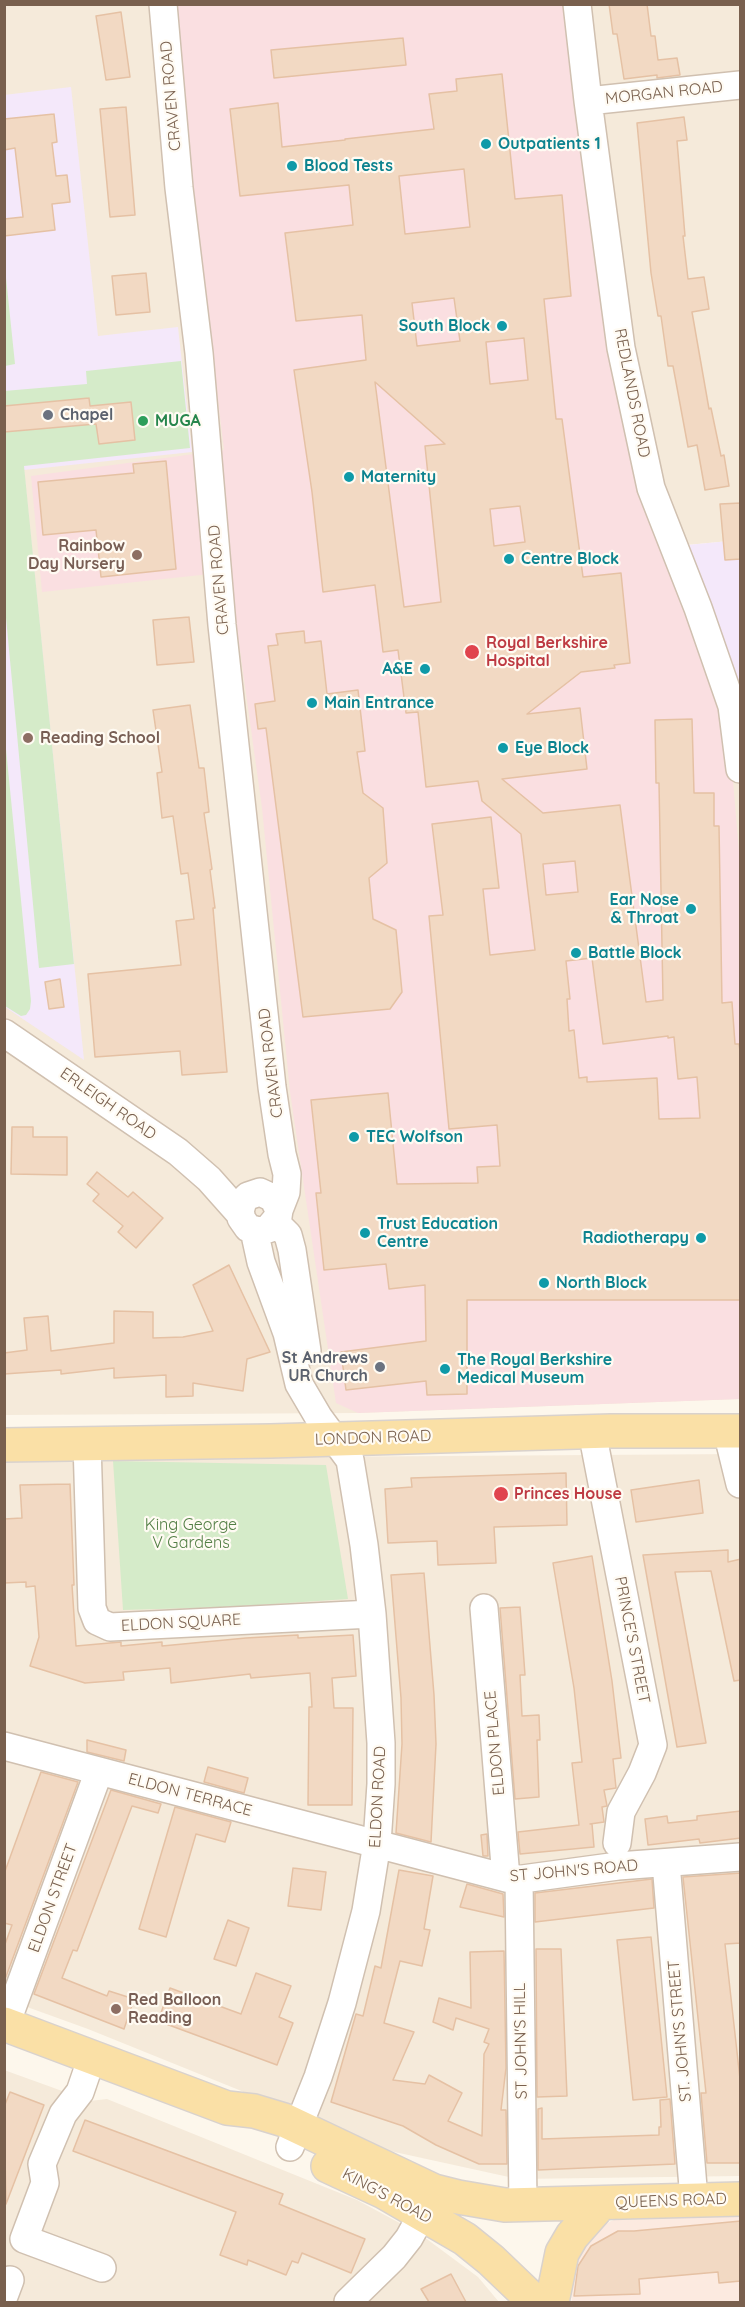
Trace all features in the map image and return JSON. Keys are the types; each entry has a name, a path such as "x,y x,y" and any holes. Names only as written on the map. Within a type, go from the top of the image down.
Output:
{"main road":[{"name":"LONDON ROAD","path":"4,1445 734,1431"},
{"name":"KING'S ROAD","path":"5,2024 226,2108 248,2127 294,2137 384,2192 429,2203 535,2302"},
{"name":"QUEENS ROAD","path":"429,2203 601,2204 741,2199"},
{"name":"QUEENS ROAD","path":"552,2302 562,2253 572,2236 601,2204"}],"street":[{"name":"CRAVEN ROAD","path":"163,4 179,188 199,353 223,637 272,1086 287,1174 286,1192 259,1211 261,1262 287,1333 299,1384 336,1439"},
{"name":"REDLANDS ROAD","path":"578,4 588,100 621,348 651,488 698,608 729,696 741,769"},
{"name":"MORGAN ROAD","path":"588,100 741,85"},
{"name":"ERLEIGH ROAD","path":"4,1033 178,1152 209,1179 259,1211"},
{"path":"734,1431 741,1484"},
{"name":"PRINCE'S STREET","path":"594,1432 652,1745 642,1773 621,1812 617,1843"},
{"name":"ELDON ROAD","path":"294,2137 346,1988 366,1911 376,1843 381,1784 381,1743 372,1614 363,1536 350,1460 336,1439"},
{"name":"ELDON SQUARE","path":"87,1443 92,1608 97,1621 122,1626 372,1614"},
{"name":"ELDON PLACE","path":"484,1608 513,1879"},
{"name":"ELDON TERRACE","path":"4,1746 376,1843"},
{"name":"ELDON STREET","path":"5,2024 99,1771"},
{"name":"ST JOHN'S ROAD","path":"376,1843 513,1879 618,1866 741,1857"},
{"name":"ST. JOHN'S STREET","path":"666,1863 694,2199"},
{"name":"ST JOHN'S HILL","path":"513,1879 523,2204"},
{"path":"92,2057 80,2092 63,2114 42,2164 45,2183 24,2239 102,2268"},
{"path":"348,2302 394,2257 429,2203"}],"shaded area":[{"name":"Royal Berkshire Hospital","path":"4,5 574,5 615,350 731,709 740,786 740,1399 358,1413 5,1415"},
{"name":"Royal Berkshire Hospital","path":"171,5 569,5 599,267 727,712 740,863 740,1399 358,1413 336,1403 290,1092 262,808 229,572 42,592 31,476 224,450"},
{"path":"587,5 740,5 740,540 687,545 661,482 632,337"},
{"name":"Reading School","path":"71,87 98,336 178,327 192,452 24,470 84,1060 5,1007 4,95"},
{"path":"740,540 740,694 687,545"},
{"path":"740,1454 740,2176 518,2179 390,2151 88,2029 5,1999 5,1459"},
{"path":"4,2070 90,2101 107,2099 357,2200 420,2234 478,2277 499,2302 5,2302"},
{"path":"740,2210 740,2302 572,2302 570,2284 573,2265 581,2249 599,2227 626,2214"}],"green space":[{"path":"5,268 15,364 4,366"},
{"path":"181,361 190,448 24,466 74,964 39,968 5,607 5,432 92,424 89,398 5,406 4,391 87,384 86,371"},
{"path":"5,739 31,1001 26,1015 21,1016 5,1006"},
{"name":"King George V Gardens","path":"113,1461 326,1465 348,1599 228,1607 123,1610"}],"building":[{"path":"609,4 647,4 651,36 655,36 658,60 677,58 680,75 624,79 617,34 613,34"},
{"path":"121,12 130,77 106,80 96,16"},
{"path":"403,38 406,65 274,78 271,50"},
{"path":"502,74 515,199 562,195 571,296 544,299 556,419 562,419 583,577 621,573 630,663 614,665 615,668 581,672 527,714 580,708 587,769 502,779 543,813 620,805 646,1002 663,1000 659,783 656,783 655,720 692,719 694,793 714,793 714,826 719,826 722,1003 732,1002 735,1044 739,1044 741,1058 741,1300 467,1300 467,1394 427,1395 426,1381 346,1390 341,1352 426,1341 425,1285 389,1289 386,1264 324,1270 316,1193 321,1193 311,1100 388,1093 397,1184 478,1183 477,1167 500,1166 497,1125 449,1129 429,916 443,915 432,824 491,817 499,888 483,889 490,955 535,950 521,834 482,801 478,781 426,787 418,712 406,713 398,650 383,652 375,585 323,592 312,492 294,370 366,360 362,315 296,321 285,233 353,225 349,185 240,196 230,109 278,103 282,147 434,129 429,94 457,91 456,79","holes":["464,169 470,227 405,234 399,176","454,298 460,341 417,346 412,303","524,338 528,380 490,384 486,342","375,382 445,444 425,446 441,602 404,607","520,506 525,542 494,546 490,509","575,861 578,892 546,895 543,864","592,958 603,1044 674,1037 678,1079 697,1077 700,1118 659,1119 657,1078 587,1082 587,1077 579,1078 574,1030 569,1031 567,999 570,999 566,961"]},
{"path":"126,107 135,215 110,217 100,109"},
{"path":"54,114 57,142 52,143 56,176 67,175 70,202 52,204 55,230 4,236 4,219 23,217 15,148 4,150 4,119"},
{"path":"684,117 687,140 677,141 688,279 704,277 709,309 692,312 709,409 711,408 721,456 724,455 729,486 705,490 697,445 688,447 673,366 668,366 661,316 658,316 651,273 637,123"},
{"path":"146,273 150,312 116,315 112,276"},
{"name":"Chapel","path":"89,398 90,406 131,402 135,440 99,444 96,424 4,432 4,406"},
{"path":"166,461 176,569 101,577 96,530 43,535 38,482 134,473 133,464"},
{"path":"741,503 741,559 725,560 720,504"},
{"path":"189,617 194,662 157,665 153,620"},
{"path":"304,631 305,643 321,641 327,694 358,690 365,751 357,752 363,793 383,808 387,863 369,878 373,919 396,930 402,992 390,1009 303,1017 266,728 258,729 255,704 275,701 268,646 278,645 276,634"},
{"path":"190,705 199,768 204,768 209,812 204,813 212,869 210,870 227,1072 182,1075 180,1051 95,1057 88,974 181,965 176,921 194,919 188,873 181,874 173,816 162,818 157,773 162,772 153,710"},
{"path":"60,979 64,1007 49,1009 45,982"},
{"path":"12,1127 33,1127 33,1137 67,1137 67,1175 11,1174"},
{"path":"97,1172 128,1197 133,1192 163,1218 136,1248 118,1232 123,1226 93,1201 99,1194 87,1184"},
{"path":"229,1265 270,1352 247,1359 243,1391 193,1383 193,1396 166,1397 166,1375 114,1378 114,1368 61,1374 61,1370 4,1374 4,1353 27,1350 24,1318 48,1316 51,1351 114,1343 114,1311 153,1312 153,1338 183,1337 213,1331 193,1285"},
{"path":"566,1473 567,1525 494,1527 496,1563 438,1565 437,1541 388,1543 385,1489 412,1487 411,1478"},
{"path":"699,1480 703,1513 636,1522 631,1490"},
{"path":"70,1484 76,1646 121,1642 121,1646 162,1642 162,1646 298,1635 298,1638 353,1635 356,1676 332,1678 334,1708 353,1708 352,1805 308,1805 309,1707 312,1707 310,1673 251,1678 250,1674 171,1683 170,1668 123,1672 124,1680 85,1683 30,1666 39,1637 35,1586 26,1587 26,1582 4,1583 4,1519 22,1518 20,1485"},
{"path":"728,1550 728,1562 741,1559 741,1680 734,1681 711,1571 675,1572 706,1743 677,1747 643,1555"},
{"path":"592,1556 612,1681 621,1758 613,1759 616,1788 604,1790 607,1806 602,1807 604,1822 590,1824 592,1824 594,1847 520,1854 518,1832 579,1825 572,1763 582,1762 574,1688 553,1563"},
{"path":"424,1573 436,1744 431,1842 396,1833 402,1744 401,1698 391,1575"},
{"path":"520,1607 525,1675 520,1675 522,1716 539,1715 540,1740 537,1740 539,1797 515,1799 500,1608"},
{"path":"87,1740 126,1750 124,1761 87,1752"},
{"path":"208,1767 248,1778 244,1793 204,1782"},
{"path":"41,1772 78,1782 4,1982 4,1947 12,1925 4,1923 4,1874"},
{"path":"111,1790 161,1804 158,1813 132,1806 77,1951 73,1950 62,1978 107,1996 109,1991 134,1999 124,2029 34,1994"},
{"path":"175,1807 231,1822 225,1842 196,1834 166,1937 139,1929"},
{"path":"741,1811 741,1838 700,1843 699,1839 648,1845 645,1819 667,1816 668,1823 697,1820 697,1816"},
{"path":"487,1834 488,1856 483,1856 481,1835"},
{"path":"293,1868 326,1872 321,1910 288,1906"},
{"path":"399,1870 433,1876 424,1929 430,1930 422,1966 400,1961 384,2023 414,2032 393,2080 425,2084 429,2075 462,2093 448,2121 482,2136 484,2054 489,2044 484,2042 489,2029 456,2018 453,2030 433,2022 439,1998 471,2008 470,1952 504,1951 506,2068 501,2110 506,2110 507,2164 479,2164 436,2145 403,2126 331,2102 356,2014 363,2016 375,1966 381,1968"},
{"path":"741,1873 741,1943 725,1944 741,2088 741,2163 707,2163 701,2093 706,2093 683,1877"},
{"path":"652,1879 654,1908 535,1922 535,1893"},
{"path":"467,1884 503,1894 504,1917 460,1907"},
{"path":"228,1920 249,1928 236,1966 214,1959"},
{"path":"651,1937 667,2097 633,2100 617,1940"},
{"path":"536,1949 561,1949 567,2096 537,2097"},
{"path":"256,1973 291,1986 279,2017 293,2023 277,2065 158,2021 170,1988 241,2014"},
{"path":"10,2092 44,2105 6,2204 4,2107"},
{"path":"670,2099 675,2164 538,2170 538,2109 542,2108 542,2139 659,2135 660,2100"},
{"path":"85,2120 283,2194 279,2204 365,2239 351,2273 302,2253 298,2263 292,2261 286,2275 248,2260 247,2265 220,2255 236,2212 73,2151"},
{"path":"741,2221 741,2281 719,2283 718,2272 639,2279 640,2294 574,2296 578,2266 591,2246 618,2231"},
{"path":"451,2274 466,2302 429,2302 421,2289"}],"place":[{"name":"Outpatients 1","path":"486,144"},
{"name":"Blood Tests","path":"292,166"},
{"name":"South Block","path":"502,326"},
{"name":"Chapel","path":"48,415"},
{"name":"MUGA","path":"143,421"},
{"name":"Maternity","path":"349,477"},
{"name":"Rainbow Day Nursery","path":"137,555"},
{"name":"Centre Block","path":"509,559"},
{"name":"Royal Berkshire Hospital","path":"472,652"},
{"name":"A&E","path":"425,669"},
{"name":"Main Entrance","path":"312,703"},
{"name":"Reading School","path":"28,738"},
{"name":"Eye Block","path":"503,748"},
{"name":"Ear Nose & Throat","path":"691,909"},
{"name":"Battle Block","path":"576,953"},
{"name":"TEC Wolfson","path":"354,1137"},
{"name":"Trust Education Centre","path":"365,1233"},
{"name":"Radiotherapy","path":"701,1238"},
{"name":"North Block","path":"544,1283"},
{"name":"St Andrews UR Church","path":"380,1367"},
{"name":"The Royal Berkshire Medical Museum","path":"445,1369"},
{"name":"Princes House","path":"501,1494"},
{"name":"Red Balloon Reading","path":"116,2009"}]}
